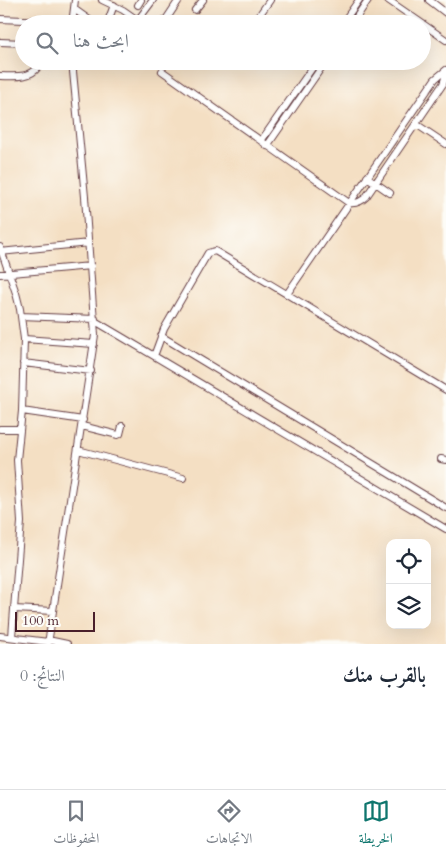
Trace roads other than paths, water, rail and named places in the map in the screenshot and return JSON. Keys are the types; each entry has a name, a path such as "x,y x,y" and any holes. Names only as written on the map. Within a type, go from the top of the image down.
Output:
{"street":[{"path":"73,15 75,0"},
{"path":"102,0 130,15"},
{"path":"145,15 153,0"},
{"path":"169,15 179,0"},
{"path":"195,10 203,0"},
{"path":"260,15 270,0"},
{"path":"348,15 359,0"},
{"path":"358,15 368,0"},
{"path":"388,0 410,15"},
{"path":"429,0 446,12"},
{"path":"110,15 114,5"},
{"path":"74,9 82,15"},
{"path":"0,19 15,20"},
{"path":"431,30 446,40"},
{"path":"0,42 15,43"},
{"path":"0,76 19,76 32,73 35,70"},
{"path":"48,642 94,344 95,320 91,266 73,70"},
{"path":"264,143 310,70"},
{"path":"264,143 319,70"},
{"path":"162,71 349,203 363,201 376,184 443,84 445,71"},
{"path":"287,294 435,78 445,71"},
{"path":"416,124 446,144"},
{"path":"403,125 411,131"},
{"path":"367,177 390,193"},
{"path":"12,637 21,522 17,460 22,411 24,339 21,316 1,250 89,242"},
{"path":"154,356 160,336 210,252 217,252 446,390"},
{"path":"0,274 91,266"},
{"path":"21,316 95,320 446,529"},
{"path":"160,336 446,508"},
{"path":"24,339 94,344"},
{"path":"23,363 90,371"},
{"path":"22,411 82,423 118,435 122,426"},
{"path":"0,429 19,429"},
{"path":"78,450 183,478"},
{"path":"14,609 53,611"},
{"path":"0,636 67,644"}]}
